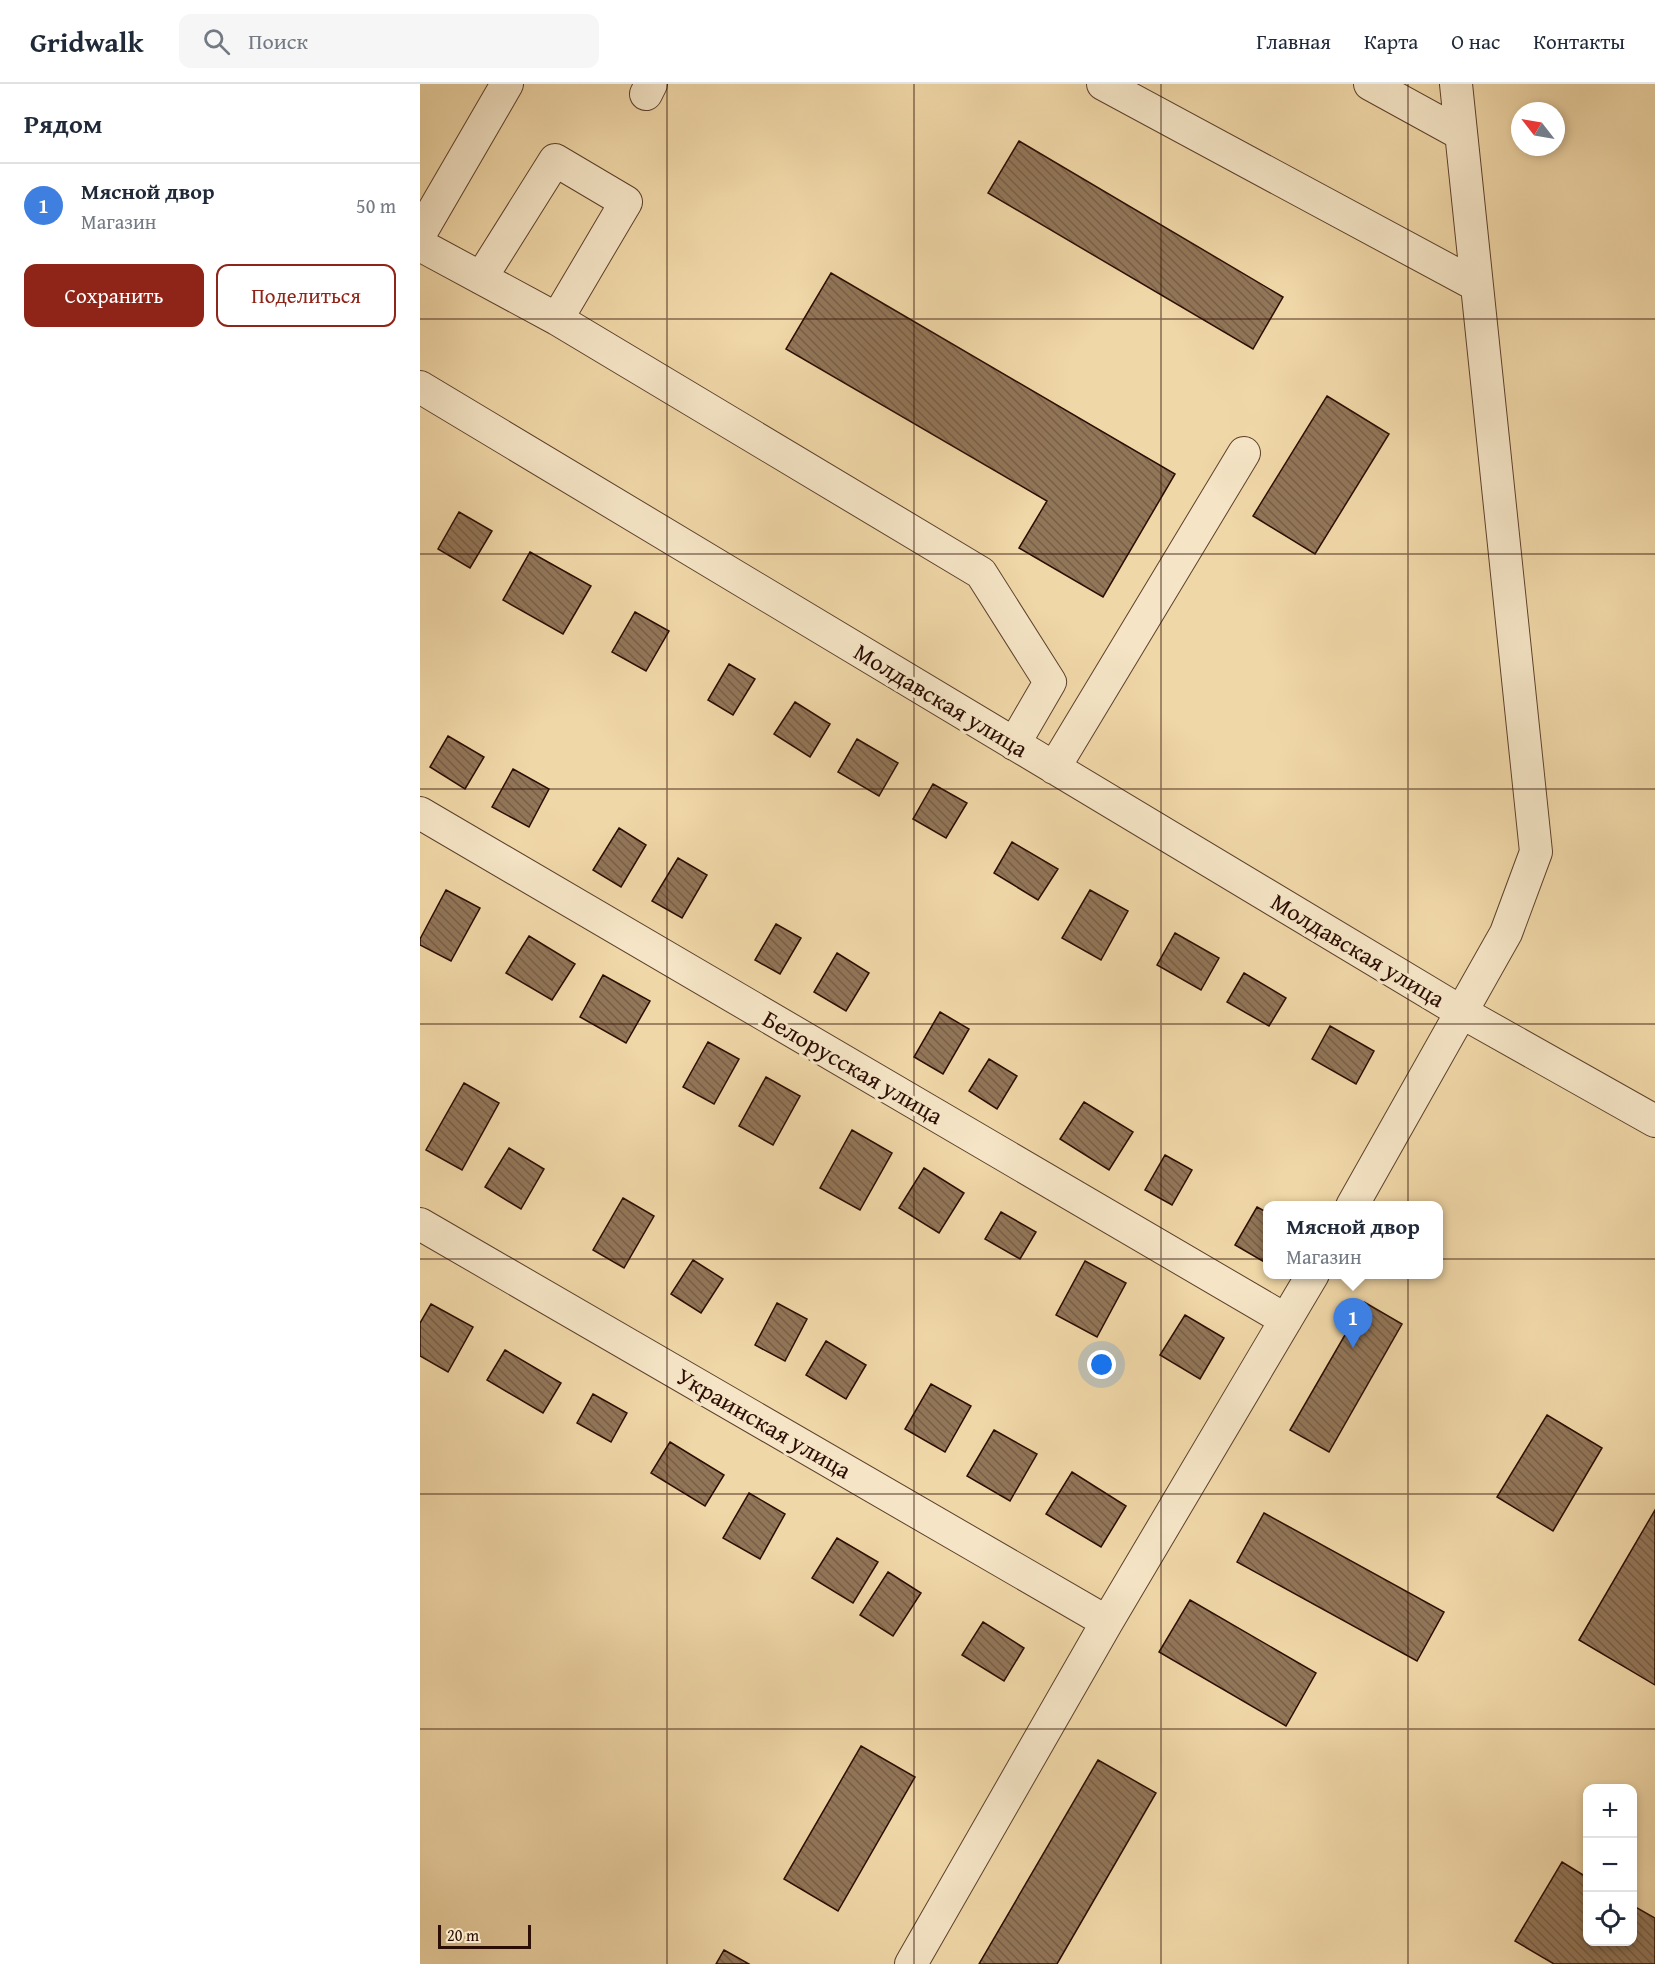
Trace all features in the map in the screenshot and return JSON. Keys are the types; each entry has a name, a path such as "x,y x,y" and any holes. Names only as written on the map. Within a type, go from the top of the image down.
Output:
{"street":[{"path":"420,234 507,84"},
{"path":"1103,84 1476,285"},
{"path":"1370,84 1461,134"},
{"path":"1355,1201 1463,1013 1506,933 1536,852 1456,84"},
{"path":"481,278 555,160 626,202 557,319"},
{"path":"420,245 557,319 981,573 1050,682 1014,744"},
{"name":"Молдавская улица","path":"420,387 1463,1013 1655,1121"},
{"path":"1054,768 1244,453"},
{"name":"Белорусская улица","path":"420,813 1286,1320"},
{"name":"Украинская улица","path":"420,1224 1107,1622"},
{"path":"911,1964 1107,1622 1310,1279"}],"building":[{"path":"1019,141 1283,297 1253,349 988,193"},
{"path":"831,273 1175,474 1103,597 1019,548 1047,501 786,349"},
{"path":"1327,396 1389,434 1315,554 1253,516"},
{"path":"459,512 492,531 470,568 438,549"},
{"path":"530,552 591,586 563,634 503,600"},
{"path":"635,612 669,631 646,671 612,652"},
{"path":"729,664 755,679 733,715 708,700"},
{"path":"795,702 830,724 810,757 774,734"},
{"path":"448,736 484,757 465,789 430,767"},
{"path":"857,739 898,763 879,796 838,772"},
{"path":"513,769 549,789 529,827 492,807"},
{"path":"933,784 967,803 946,838 913,819"},
{"path":"619,828 646,845 621,887 593,870"},
{"path":"1012,842 1058,869 1038,900 994,873"},
{"path":"678,858 707,875 682,918 652,901"},
{"path":"446,890 480,908 451,961 420,945 420,939"},
{"path":"1090,890 1128,911 1101,960 1062,938"},
{"path":"776,924 801,938 780,974 755,960"},
{"path":"1175,933 1219,958 1201,990 1157,965"},
{"path":"529,936 575,964 552,1000 506,973"},
{"path":"837,953 869,973 846,1011 814,992"},
{"path":"1244,973 1286,998 1269,1026 1227,1002"},
{"path":"603,975 650,1001 626,1043 580,1017"},
{"path":"940,1012 969,1029 943,1074 914,1057"},
{"path":"1330,1026 1374,1051 1356,1084 1312,1059"},
{"path":"708,1042 739,1059 714,1104 683,1087"},
{"path":"989,1059 1017,1076 997,1109 969,1091"},
{"path":"766,1077 800,1096 773,1145 739,1126"},
{"path":"464,1083 499,1103 462,1170 426,1150"},
{"path":"1084,1102 1133,1132 1109,1170 1060,1139"},
{"path":"852,1130 892,1153 860,1210 820,1188"},
{"path":"509,1148 544,1169 521,1209 485,1187"},
{"path":"1165,1155 1192,1170 1172,1205 1145,1190"},
{"path":"924,1168 964,1193 939,1233 899,1208"},
{"path":"623,1198 654,1216 624,1268 593,1250"},
{"path":"1257,1207 1263,1210 1263,1261 1235,1245"},
{"path":"1001,1212 1036,1232 1020,1259 985,1239"},
{"path":"693,1260 723,1279 701,1313 671,1294"},
{"path":"1085,1261 1126,1283 1097,1337 1056,1315"},
{"path":"1364,1302 1402,1324 1329,1452 1290,1430"},
{"path":"777,1303 807,1319 785,1361 755,1345"},
{"path":"431,1304 473,1327 448,1372 420,1356 420,1323"},
{"path":"1185,1315 1224,1338 1200,1379 1160,1355"},
{"path":"826,1341 866,1365 846,1399 806,1375"},
{"path":"505,1350 561,1383 543,1413 487,1380"},
{"path":"931,1384 971,1406 945,1452 905,1429"},
{"path":"593,1394 627,1413 611,1442 577,1423"},
{"path":"1547,1415 1602,1448 1553,1531 1497,1497"},
{"path":"994,1430 1037,1454 1010,1501 967,1476"},
{"path":"670,1442 724,1475 705,1506 651,1473"},
{"path":"1072,1472 1126,1506 1101,1547 1046,1514"},
{"path":"749,1493 785,1514 760,1559 723,1538"},
{"path":"1655,1510 1655,1685 1579,1640"},
{"path":"1264,1513 1444,1612 1417,1661 1237,1562"},
{"path":"837,1538 878,1562 853,1603 812,1578"},
{"path":"888,1572 921,1593 893,1636 860,1615"},
{"path":"1190,1600 1316,1673 1286,1726 1159,1652"},
{"path":"983,1622 1024,1648 1004,1681 962,1655"},
{"path":"861,1746 915,1777 838,1911 784,1879"},
{"path":"1098,1760 1156,1793 1057,1964 979,1964"},
{"path":"1562,1862 1583,1875 1583,1946 1637,1946 1637,1908 1655,1918 1655,1964 1554,1964 1515,1941"},
{"path":"724,1950 749,1964 716,1964"}],"place":[{"name":"Мясной двор","path":"1353,1348"}]}
